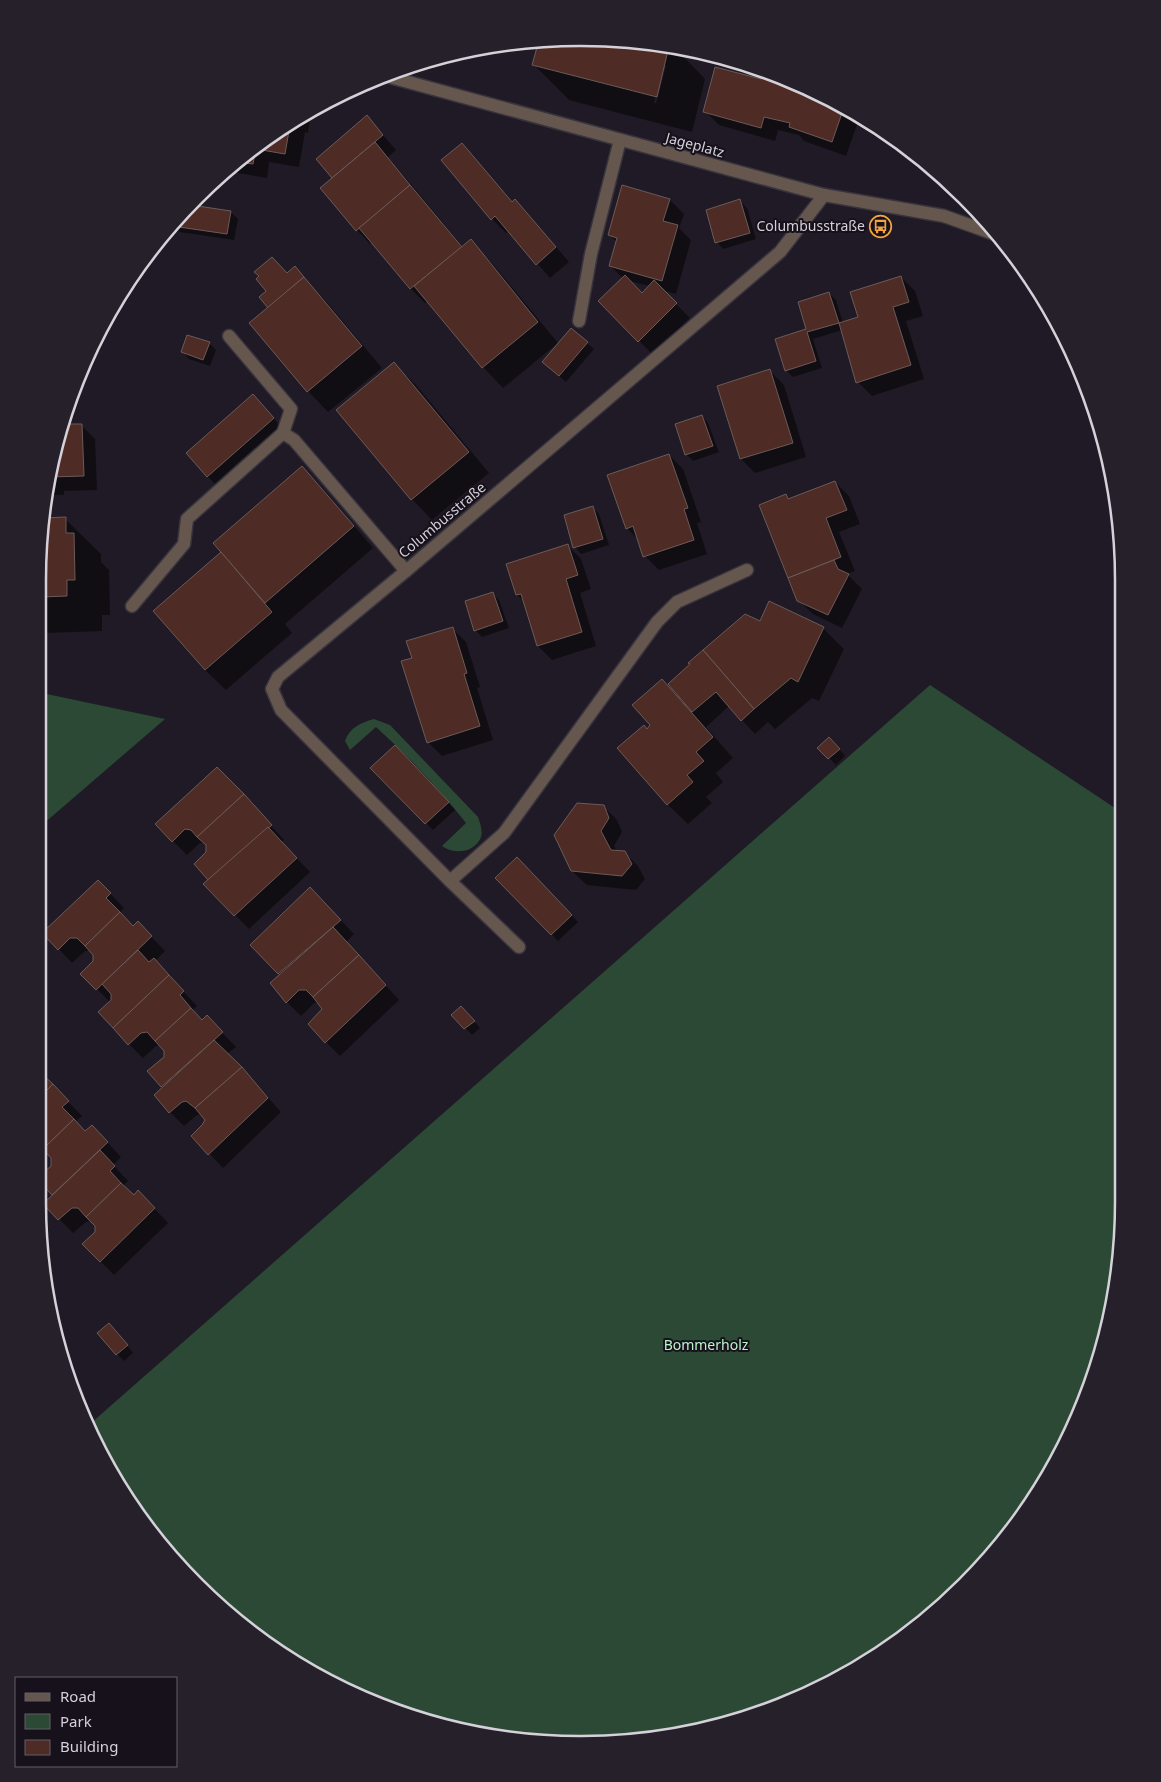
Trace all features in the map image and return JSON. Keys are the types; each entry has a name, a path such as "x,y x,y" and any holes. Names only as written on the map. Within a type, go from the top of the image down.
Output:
{"street":[{"name":"Jageplatz","path":"398,79 824,195 944,216 984,230"},
{"path":"579,321 591,254 620,140"},
{"name":"Columbusstraße","path":"519,947 450,881 281,710 272,690 278,677 406,571 780,252 824,195"},
{"path":"132,606 184,544 187,519 283,433 291,409 229,336"},
{"path":"283,433 294,440 406,571"},
{"path":"450,881 504,833 657,622 677,602 747,570"}],"green space":[{"name":"Bommerholz","path":"930,685 1115,808 1114,1236 1110,1271 1097,1340 1074,1406 1060,1438 1025,1498 1004,1527 982,1554 933,1603 877,1646 848,1664 817,1681 752,1707 719,1718 650,1731 615,1735 546,1735 511,1731 442,1718 376,1695 344,1681 284,1646 228,1603 179,1554 157,1527 118,1469 94,1421"},
{"path":"46,694 165,719 46,822"},
{"path":"374,719 390,725 478,817 482,835 474,846 464,851 452,851 442,846 466,823 423,773 376,727 350,750 345,741 350,732 361,724"}],"building":[{"path":"546,47 615,47 667,54 657,97 532,65 537,48"},
{"path":"715,67 761,78 785,87 841,114 832,142 789,127 790,123 764,117 761,128 703,112"},
{"path":"367,115 383,135 332,178 316,159"},
{"path":"289,133 285,154 264,150"},
{"path":"375,142 410,185 356,231 320,188"},
{"path":"462,143 512,202 515,199 556,247 536,265 495,216 491,220 441,160"},
{"path":"254,158 253,164 247,163"},
{"path":"410,185 462,247 410,289 359,228"},
{"path":"622,185 670,199 663,221 678,225 662,281 609,266 617,238 608,235"},
{"path":"740,199 750,233 715,243 706,210"},
{"path":"200,206 231,211 227,234 180,227"},
{"path":"471,239 538,322 482,368 414,286"},
{"path":"272,257 287,273 295,266 304,277 268,308 259,297 266,291 256,279 259,276 254,272"},
{"path":"625,275 642,293 654,280 677,303 638,342 598,301"},
{"path":"901,276 909,302 893,307 911,365 856,383 839,323 858,317 850,292"},
{"path":"304,277 362,346 307,392 249,323"},
{"path":"829,292 839,323 807,332 816,361 785,371 775,339 806,329 798,302"},
{"path":"571,328 588,342 559,376 542,362"},
{"path":"187,335 210,342 203,360 181,352"},
{"path":"394,362 469,452 411,500 336,410"},
{"path":"770,369 793,443 740,459 717,386"},
{"path":"253,394 274,418 207,477 186,453"},
{"path":"702,415 713,446 685,455 675,424"},
{"path":"70,424 82,424 84,476 57,477"},
{"path":"669,454 688,508 684,509 694,540 643,557 633,526 626,529 607,475"},
{"path":"302,466 354,526 265,603 213,543"},
{"path":"835,481 847,510 826,518 841,557 788,578 759,505 786,494 788,499"},
{"path":"593,506 603,539 573,548 564,515"},
{"path":"66,517 66,533 74,533 75,580 67,580 67,596 46,597 47,546 50,518"},
{"path":"568,544 578,575 566,579 582,632 537,646 521,594 516,595 506,564"},
{"path":"221,552 272,612 205,670 153,611"},
{"path":"834,560 838,569 849,574 828,615 797,601 788,578"},
{"path":"493,592 503,621 474,631 465,601"},
{"path":"769,601 824,627 798,682 791,678 754,709 703,650 745,614 760,621"},
{"path":"453,627 467,673 464,674 480,726 427,743 401,661 412,658 406,641"},
{"path":"703,650 754,709 741,721 716,692 692,712 668,684"},
{"path":"662,679 713,737 696,752 704,761 687,775 693,782 667,805 617,748 644,725 647,729 650,725 632,705"},
{"path":"829,737 840,749 828,759 817,748"},
{"path":"395,745 449,802 425,824 370,768"},
{"path":"217,767 244,794 197,837 191,830 185,829 172,842 155,824"},
{"path":"244,794 272,825 208,880 194,864 206,852 206,845 197,837"},
{"path":"577,803 604,805 609,818 601,831 611,850 625,851 632,864 622,876 571,871 554,835"},
{"path":"268,827 297,858 234,916 203,884"},
{"path":"517,857 572,915 551,935 495,878"},
{"path":"98,880 111,893 106,898 120,912 85,946 77,938 70,938 58,950 46,937 46,929"},
{"path":"310,887 341,920 278,974 250,945"},
{"path":"120,912 133,926 138,921 152,936 96,990 80,974 93,961 93,955 85,946"},
{"path":"333,927 359,955 313,997 306,990 299,990 286,1003 270,983"},
{"path":"138,950 149,962 154,958 169,975 113,1028 98,1012 111,1000 111,994 102,984"},
{"path":"359,955 386,985 325,1043 308,1024 322,1009 313,997"},
{"path":"169,975 184,991 180,995 191,1008 155,1041 147,1032 141,1033 128,1045 113,1028"},
{"path":"461,1006 475,1021 464,1029 451,1015"},
{"path":"191,1008 202,1020 207,1015 223,1032 161,1087 147,1071 164,1057 164,1051 155,1041"},
{"path":"214,1040 242,1067 195,1108 186,1101 169,1113 154,1095"},
{"path":"242,1067 268,1098 208,1155 191,1136 205,1120 195,1108"},
{"path":"46,1078 53,1084 46,1091"},
{"path":"53,1084 69,1101 62,1107 74,1119 46,1146 46,1091"},
{"path":"74,1119 85,1131 92,1125 108,1142 52,1195 46,1188 46,1170 51,1166 51,1158 46,1152 46,1146"},
{"path":"100,1150 115,1166 110,1171 121,1183 86,1217 78,1208 72,1208 58,1220 46,1207 46,1201"},
{"path":"121,1183 134,1195 138,1190 155,1208 100,1262 82,1244 95,1232 95,1226 86,1217"},
{"path":"109,1323 128,1345 116,1355 97,1333"}],"place":[{"name":"Columbusstraße","path":"881,226"}]}
